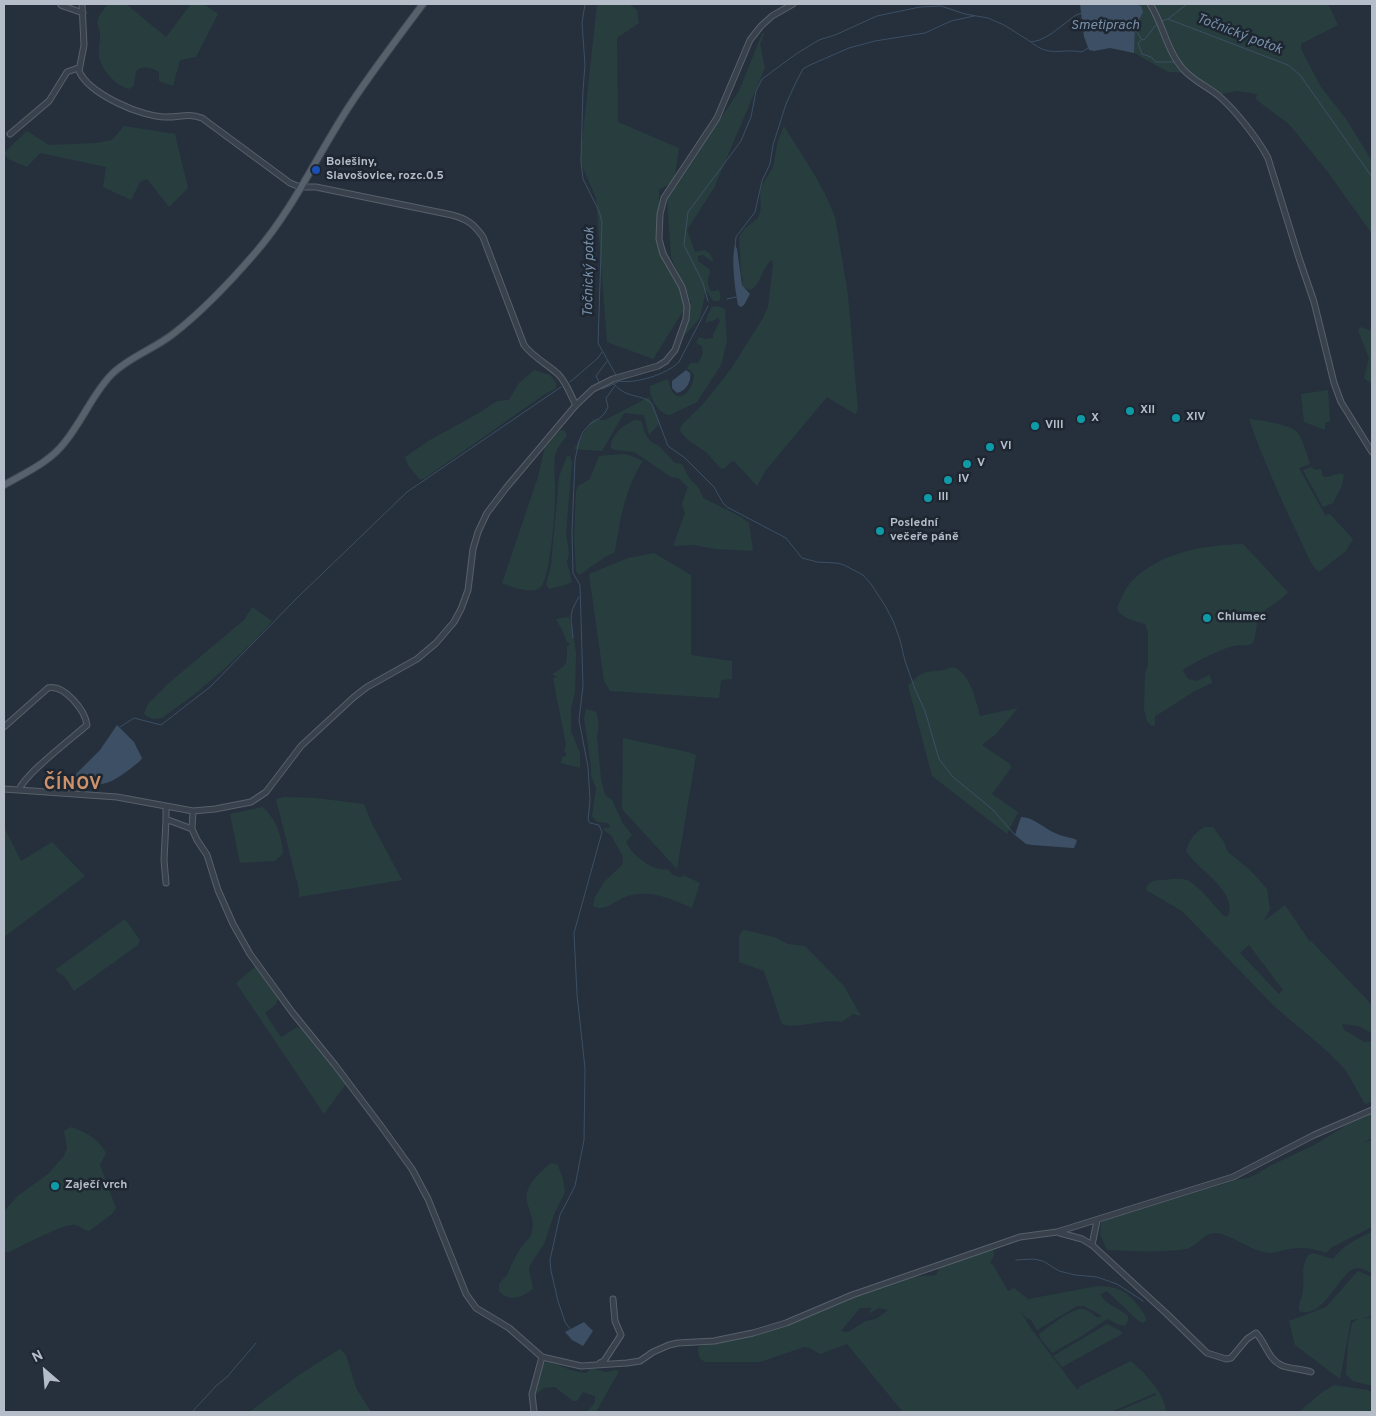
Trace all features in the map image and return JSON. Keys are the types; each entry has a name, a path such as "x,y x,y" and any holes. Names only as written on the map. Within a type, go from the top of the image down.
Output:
{"main road":[{"path":"4,485 55,454 76,428 97,393 113,373 136,356 171,336 212,299 270,236 352,102 423,4"}],"street":[{"path":"62,4 83,13"},
{"path":"82,4 84,45 78,68 80,74 101,93 121,106 166,118 191,114 202,118 290,183 300,187 316,187 467,219 484,237 524,345 529,352 558,374 565,382 576,405"},
{"path":"4,789 117,797 193,811 244,804 258,799 266,792 301,746 354,697 367,687 417,659 436,643 454,622 465,598 469,584 473,549 478,532 488,513 506,488 576,405 593,390 621,376 658,366 666,361 675,350 686,319 687,306 682,288 663,254 659,239 660,214 664,198 717,118 750,40 772,16 793,4"},
{"path":"1150,4 1183,69 1225,101 1261,145 1268,158 1314,302 1334,383 1341,402 1372,452"},
{"path":"10,134 49,101 67,72 78,68"},
{"path":"4,727 51,687 56,688 72,699 85,715 87,725 35,770 21,784 19,790"},
{"path":"166,807 164,860 166,882"},
{"path":"193,811 192,829 207,854 218,890 250,954 412,1169 428,1199 466,1294 476,1308 509,1328 542,1357 575,1366 640,1361 653,1352 678,1343 714,1341 753,1333 786,1323 852,1295 946,1264 1012,1239 1057,1232 1233,1177 1314,1135 1372,1110"},
{"path":"166,820 192,829"},
{"path":"1092,1245 1097,1220"},
{"path":"1057,1232 1082,1239 1092,1245 1207,1353 1226,1359 1231,1358 1246,1339 1256,1332 1269,1354 1279,1364 1310,1372"},
{"path":"597,1365 604,1361 621,1335 615,1321 613,1299"},
{"path":"534,1412 532,1394 542,1357"}],"green space":[{"path":"108,4 126,4 166,37 191,4 204,4 218,14 196,57 180,60 173,86 159,81 159,72 151,68 145,68 136,71 134,86 129,89 114,81 102,66 100,60 100,36 97,23 99,16"},
{"path":"597,4 629,4 637,10 639,23 617,38 618,122 679,148 674,181 659,190 659,235 690,300 653,359 607,342 596,198 580,161"},
{"path":"1138,4 1328,4 1338,25 1301,44 1301,49 1321,87 1346,119 1372,161 1372,234 1327,171 1289,124 1258,101 1256,98 1257,94 1237,91 1221,94 1190,73 1168,72 1134,53 1135,28 1141,6"},
{"path":"765,32 760,44 765,68 714,188 687,230 695,252 705,250 710,254 714,263 703,255 698,256 698,261 709,269 709,286 711,291 718,289 720,298 719,301 713,301 706,290 700,318 684,336 691,302 671,257 667,198 739,91 762,34"},
{"path":"124,126 175,134 188,188 169,207 147,179 140,182 131,200 103,187 106,167 40,153 27,167 8,159 4,153 27,131 49,145 96,143 112,140"},
{"path":"784,126 817,179 835,217 848,295 858,410 855,414 827,397 766,470 757,486 735,462 732,461 725,468 721,469 706,452 688,440 680,431 681,426 703,404 731,369 768,307 772,260 766,266 755,287 751,290 745,288 742,285 739,237 745,228 758,218 761,208 760,193 762,185 773,167 778,140"},
{"path":"718,306 725,309 727,342 721,365 697,402 670,415 662,412 653,400 650,386 668,379 670,388 678,396 682,396 690,389 694,375 687,369 690,363 698,363 703,354 702,346 696,343 699,337 705,339 713,338 713,334 720,321 718,317 705,323 711,307"},
{"path":"1361,327 1372,331 1372,384 1364,378 1369,358 1358,330"},
{"path":"534,370 550,375 557,384 555,389 420,480 408,465 405,457 430,440 497,401 509,400 518,384"},
{"path":"1328,390 1330,421 1325,423 1325,430 1304,422 1301,394"},
{"path":"649,397 660,423 649,435 644,415 624,413 602,451 574,449 593,419 605,420"},
{"path":"1249,419 1280,424 1298,433 1310,464 1299,468 1325,515 1330,514 1353,539 1346,551 1319,572 1310,560 1285,506"},
{"path":"635,420 641,421 650,441 660,447 675,463 682,464 703,498 749,523 753,551 715,549 694,545 673,546 685,513 682,504 688,487 678,478 671,477 634,452 611,448 612,439 615,435 622,427"},
{"path":"562,430 565,431 567,436 555,456 553,531 544,583 536,590 510,586 502,583 538,477 545,447"},
{"path":"621,454 643,461 628,493 621,516 615,552 579,575 576,571 574,537 576,491 578,486 590,479 599,456"},
{"path":"567,456 570,456 572,462 566,533 569,553 567,562 572,582 549,589 546,584 551,565 559,477"},
{"path":"1311,467 1315,470 1321,469 1323,477 1340,473 1344,475 1342,486 1333,503 1323,507 1303,470"},
{"path":"1243,544 1288,592 1260,616 1253,643 1227,648 1185,668 1183,671 1188,679 1196,681 1209,675 1212,683 1193,692 1155,716 1155,725 1152,726 1147,721 1144,710 1145,673 1148,666 1148,632 1145,624 1128,619 1117,608 1123,594 1143,571 1169,557 1199,548"},
{"path":"654,553 691,575 691,655 732,661 732,679 721,680 719,698 610,691 604,681 589,574 628,558"},
{"path":"252,607 272,621 254,641 196,693 162,718 153,719 146,716 144,713 148,704 169,683 244,620"},
{"path":"569,617 576,653 571,731 580,753 580,768 561,763 562,757 566,756 564,751 566,745 553,678 558,677 552,674 566,663 567,646 570,644 566,641 556,619"},
{"path":"954,667 969,682 980,716 1018,708 996,734 982,745 1010,764 1011,768 992,794 1018,812 1007,834 932,776 908,685 924,673"},
{"path":"586,709 596,712 597,715 601,779 605,795 612,800 623,824 632,835 626,842 638,857 650,866 662,870 668,869 676,876 682,877 683,875 700,883 692,908 669,898 653,894 628,896 602,908 593,906 594,899 604,882 622,865 623,857 611,835 602,829 610,827 608,823 597,822 592,816 596,788 591,776 584,718"},
{"path":"623,738 696,755 677,869 622,809"},
{"path":"284,797 315,798 364,804 372,824 402,880 299,897 299,890 276,799"},
{"path":"263,807 272,817 278,828 283,853 275,861 240,863 230,814"},
{"path":"1205,827 1213,827 1224,842 1228,852 1250,870 1267,889 1270,909 1264,921 1285,905 1310,942 1372,1005 1372,1033 1358,1026 1342,1024 1344,1030 1364,1042 1372,1041 1372,1102 1365,1104 1345,1069 1274,1006 1182,911 1146,890 1150,882 1184,879 1201,891 1223,915 1228,916 1230,907 1228,898 1215,881 1186,851 1193,837","holes":["1249,945 1283,990 1279,994 1240,953"]},
{"path":"4,830 21,861 52,842 85,876 4,937"},
{"path":"125,919 140,940 138,945 74,991 65,977 55,970"},
{"path":"743,930 777,938 788,944 805,946 844,986 861,1016 853,1014 842,1022 827,1021 795,1026 782,1024 764,971 739,962 739,936"},
{"path":"256,966 278,998 276,1004 265,1013 280,1036 282,1037 297,1027 301,1029 346,1084 324,1114 236,983"},
{"path":"1372,1114 1372,1138 1363,1143 1372,1140 1372,1227 1332,1247 1326,1253 1303,1248 1272,1253 1263,1252 1227,1236 1215,1233 1207,1235 1193,1246 1185,1249 1146,1251 1108,1250 1106,1248 1100,1234 1101,1222 1248,1178 1316,1144 1345,1126"},
{"path":"71,1127 91,1136 106,1153 100,1165 116,1208 112,1214 89,1231 75,1225 62,1227 7,1253 4,1250 4,1211 19,1195 48,1174 64,1156 67,1148 64,1131"},
{"path":"552,1163 558,1165 565,1192 554,1214 544,1244 530,1265 533,1289 516,1298 507,1297 499,1291 499,1284 507,1275 517,1254 530,1237 533,1226 527,1192 538,1175"},
{"path":"1372,1232 1372,1273 1359,1268 1351,1270 1324,1302 1308,1312 1299,1311 1303,1291 1303,1269 1308,1255 1313,1253 1333,1259 1351,1243"},
{"path":"993,1249 994,1255 990,1263 1008,1291 1014,1288 1028,1299 1098,1286 1115,1288 1127,1294 1146,1317 1146,1321 1142,1323 1135,1318 1107,1291 1100,1294 1106,1302 1128,1316 1125,1326 1107,1319 1052,1353 1039,1334 1059,1319 1081,1309 1090,1312 1098,1318 1102,1316 1084,1306 1077,1306 1037,1330 1031,1320 1026,1318 1019,1309 1032,1330 1076,1388 1079,1390 1079,1387 1131,1361 1148,1377 1158,1390 1166,1412 1116,1412 1156,1395 1155,1393 1111,1412 900,1412 902,1411 847,1344 820,1354 804,1347 760,1362 706,1362 699,1356 698,1348 700,1346 764,1332 870,1289 914,1277 936,1275 940,1267","holes":["860,1308 872,1308 870,1313 879,1308 888,1310 876,1319 866,1321 848,1332 841,1331"]},
{"path":"1358,1271 1372,1277 1372,1316 1363,1318 1372,1318 1372,1386 1353,1381 1346,1374 1348,1343 1352,1323 1358,1319 1351,1320 1340,1379 1295,1345 1289,1321 1326,1307"},
{"path":"1107,1324 1121,1331 1122,1334 1062,1367 1053,1356"},
{"path":"340,1349 346,1355 356,1388 371,1412 249,1412 299,1375"},
{"path":"546,1362 582,1373 587,1373 590,1368 606,1372 619,1371 596,1412 586,1412 594,1404 595,1396 583,1392 577,1401 573,1401 555,1387 544,1388 535,1395 543,1364"},
{"path":"1334,1385 1368,1390 1372,1393 1372,1412 1299,1412 1321,1393"}],"water":[{"name":"Smetiprach","path":"1080,4 1135,4 1141,6 1143,12 1135,28 1134,53 1110,48 1089,50 1084,37"},
{"path":"735,245 742,285 750,294 741,307 738,305 733,266"},
{"path":"686,370 690,373 689,382 686,388 677,393 672,388 672,381"},
{"path":"117,725 134,742 142,758 140,761 122,775 107,783 96,784 78,781 76,774 100,750"},
{"path":"1021,817 1034,821 1057,834 1075,839 1077,841 1074,848 1026,844 1015,835"},
{"path":"584,1322 593,1331 583,1346 572,1340 565,1332"}],"waterway":[{"name":"Točnický potok","path":"585,4 582,23 585,65 581,161 583,179 599,211 602,222 598,343 617,377"},
{"path":"1168,19 1187,4"},
{"name":"Točnický potok","path":"708,301 703,283 684,245 688,212 741,141 751,117 756,91 762,79 819,40 877,16 920,7 941,6 965,14 988,18 1004,25 1031,42 1051,34 1076,15 1082,13"},
{"path":"735,247 736,237 755,212 762,181 770,164 773,145 786,104 803,69 849,48 875,41 925,33 951,21 974,16"},
{"name":"Točnický potok","path":"1162,21 1168,19 1288,65 1300,75 1372,177"},
{"name":"Točnický potok","path":"1133,30 1144,40 1157,24"},
{"path":"1141,40 1138,43 1142,54 1151,57 1156,62 1175,62"},
{"path":"1031,42 1044,50 1050,51 1082,52 1088,48"},
{"path":"727,299 736,297"},
{"name":"Točnický potok","path":"618,381 641,380 658,375 673,367 679,362 708,306"},
{"path":"570,382 598,358 602,352"},
{"path":"599,382 596,376 608,360"},
{"path":"601,388 618,382"},
{"path":"614,384 624,392 644,398 652,404 668,446 685,458 714,487 727,507 786,538 802,558 817,562 837,563 863,575 886,607 894,623 905,661 925,711 939,759 953,777 992,809 1015,835"},
{"path":"570,1329 565,1322 558,1301 550,1260 560,1215 575,1186 584,1140 585,1068 577,995 574,933 602,832 599,825 590,823 588,820 590,800 588,767 579,720 583,686 580,585 573,573 572,531 575,460 583,432 605,413 608,407 606,398 615,386"},
{"path":"120,727 134,718 161,725 210,687 297,598 407,492 561,387"},
{"path":"573,638 572,613 579,597"},
{"path":"1016,1260 1033,1259 1043,1261 1059,1271 1097,1277 1117,1284 1143,1301"},
{"path":"192,1412 227,1377 256,1343"}],"place":[{"name":"Bolešiny, Slavošovice, rozc.0.5","path":"316,170"},
{"name":"XII","path":"1130,411"},
{"name":"XIV","path":"1176,418"},
{"name":"X","path":"1081,419"},
{"name":"VIII","path":"1035,426"},
{"name":"VI","path":"990,447"},
{"name":"V","path":"967,464"},
{"name":"IV","path":"948,480"},
{"name":"III","path":"928,498"},
{"name":"Poslední večeře páně","path":"880,531"},
{"name":"Chlumec","path":"1207,618"},
{"name":"Zaječí vrch","path":"55,1186"}],"district":[{"name":"ČÍNOV","path":"73,785"}]}
